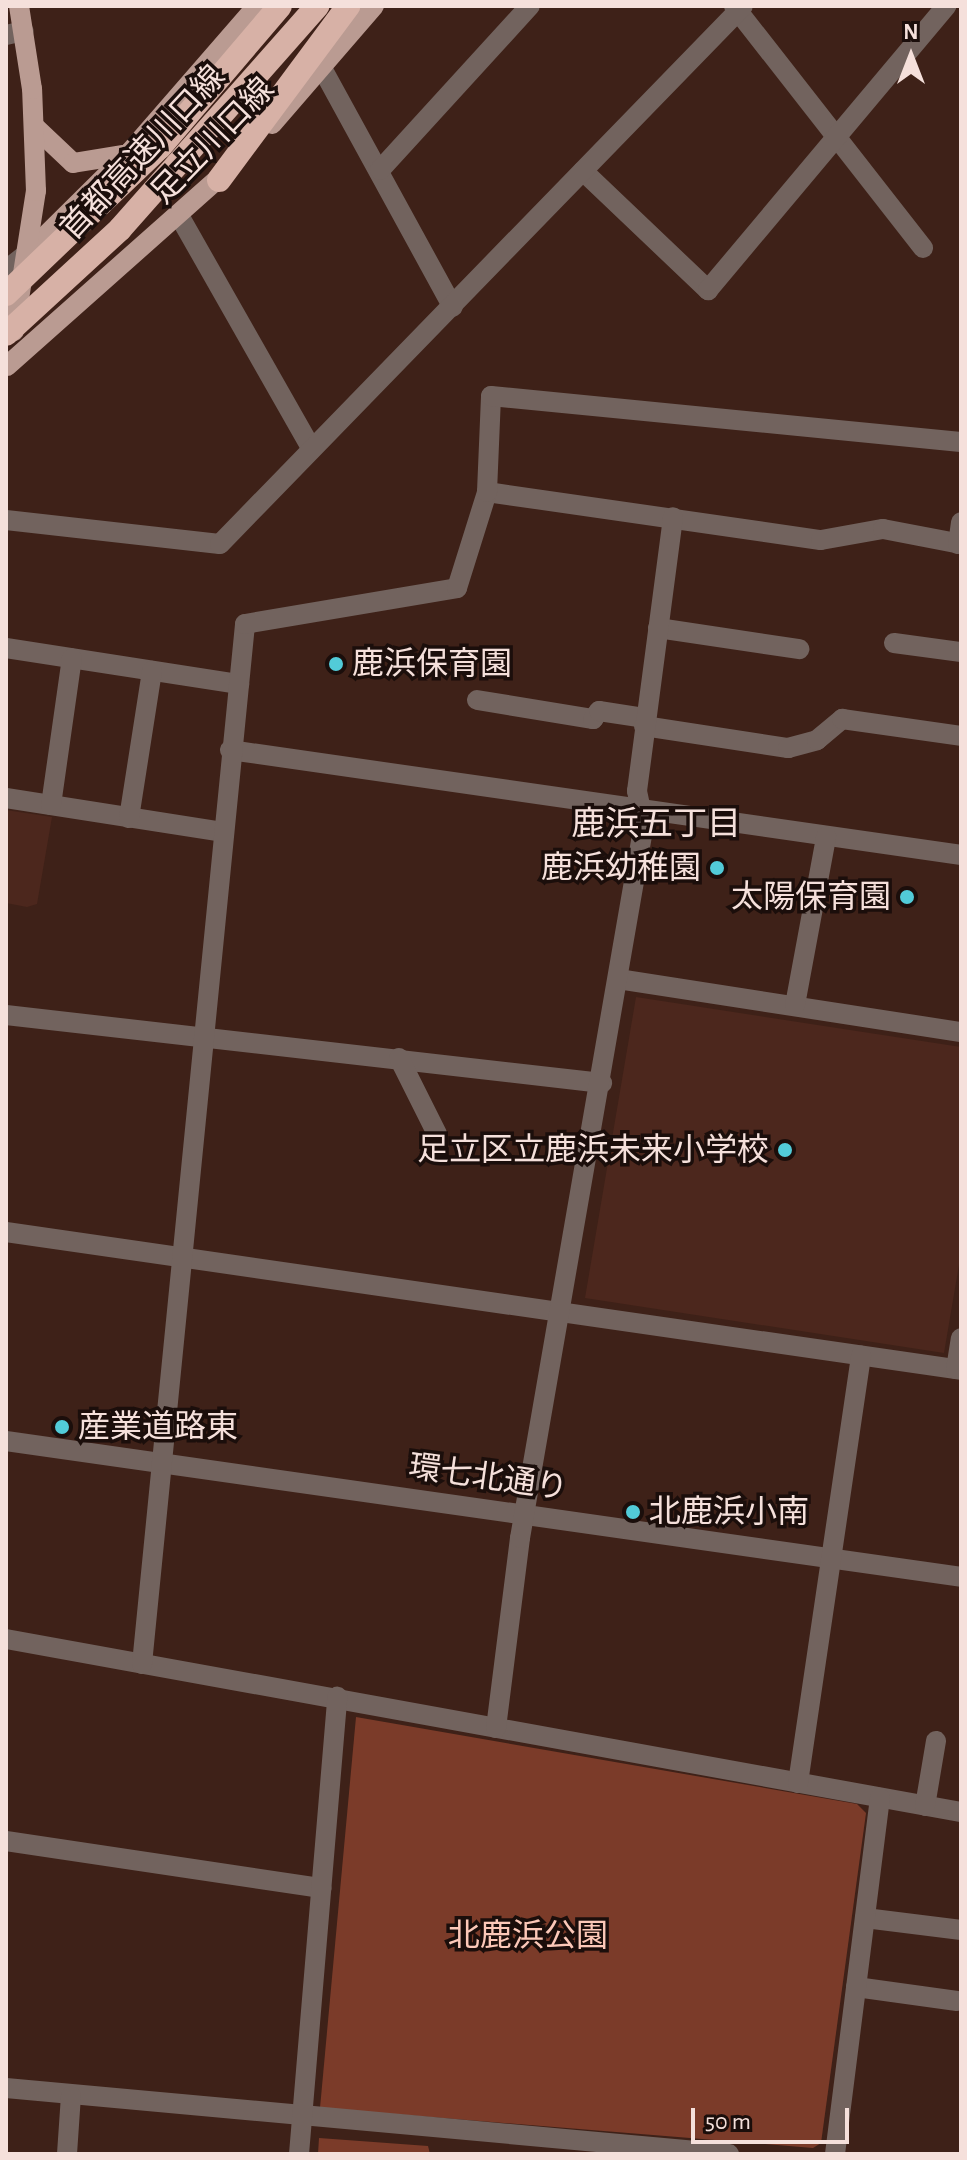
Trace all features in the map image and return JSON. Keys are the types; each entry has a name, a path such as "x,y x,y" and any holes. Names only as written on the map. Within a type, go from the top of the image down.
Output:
{"highway":[{"name":"首都高速川口線","path":"6,294 160,147 280,6"},
{"name":"首都高速川口線","path":"6,334 120,229 317,6"},
{"path":"219,180 348,6"}],"main road":[{"path":"6,368 30,251 36,128 15,33 19,6"},
{"name":"足立川口線","path":"30,251 130,152 257,6"},
{"name":"足立川口線","path":"6,368 181,219 323,70 374,6"},
{"path":"36,128 73,163 101,164 130,152"}],"street":[{"path":"380,170 530,6"},
{"path":"583,171 708,290 946,6"},
{"path":"6,520 220,544 311,448 453,307 739,8 923,248"},
{"path":"323,70 453,307"},
{"path":"181,219 311,448"},
{"path":"6,270 30,251"},
{"path":"142,1664 179,1257 205,1035 222,832 245,624 457,588 487,492 491,396 961,442"},
{"path":"487,492 821,540 883,529 960,544 961,522"},
{"path":"496,1728 525,1513 563,1312 618,979 641,808 645,722 673,517"},
{"path":"658,628 799,649"},
{"path":"894,643 961,652"},
{"path":"6,648 239,684"},
{"path":"51,805 72,658"},
{"path":"129,818 152,671"},
{"path":"477,700 593,719 599,711 788,748 817,740 842,719 961,736"},
{"path":"230,750 961,855"},
{"path":"6,798 222,832"},
{"path":"795,1005 826,837"},
{"path":"618,979 961,1032"},
{"path":"6,1015 205,1035 602,1083"},
{"path":"399,1058 437,1134"},
{"path":"6,1232 958,1370 961,1338"},
{"path":"798,1783 861,1356"},
{"name":"環七北通り","path":"6,1441 961,1577"},
{"path":"6,1639 961,1812"},
{"path":"299,2154 337,1697"},
{"path":"925,1806 936,1741"},
{"path":"835,2154 880,1798"},
{"path":"6,1841 322,1888"},
{"path":"865,1918 961,1930"},
{"path":"856,1987 957,2001"},
{"path":"6,2088 729,2154"},
{"path":"67,2154 71,2096"}],"shaded area":[{"path":"6,810 52,817 37,904 27,907 6,903"},
{"name":"足立区立鹿浜未来小学校","path":"636,997 961,1047 961,1253 944,1353 585,1298"}],"green space":[{"name":"北鹿浜公園","path":"356,1717 857,1804 866,1813 821,2143 813,2148 320,2108"},
{"path":"319,2138 428,2146 430,2154 318,2154"}],"place":[{"name":"鹿浜保育園","path":"336,664"},
{"name":"鹿浜幼稚園","path":"717,868"},
{"name":"太陽保育園","path":"907,897"},
{"name":"足立区立鹿浜未来小学校","path":"785,1150"},
{"name":"産業道路東","path":"62,1427"},
{"name":"北鹿浜小南","path":"633,1512"}],"district":[{"name":"鹿浜五丁目","path":"656,826"}]}
